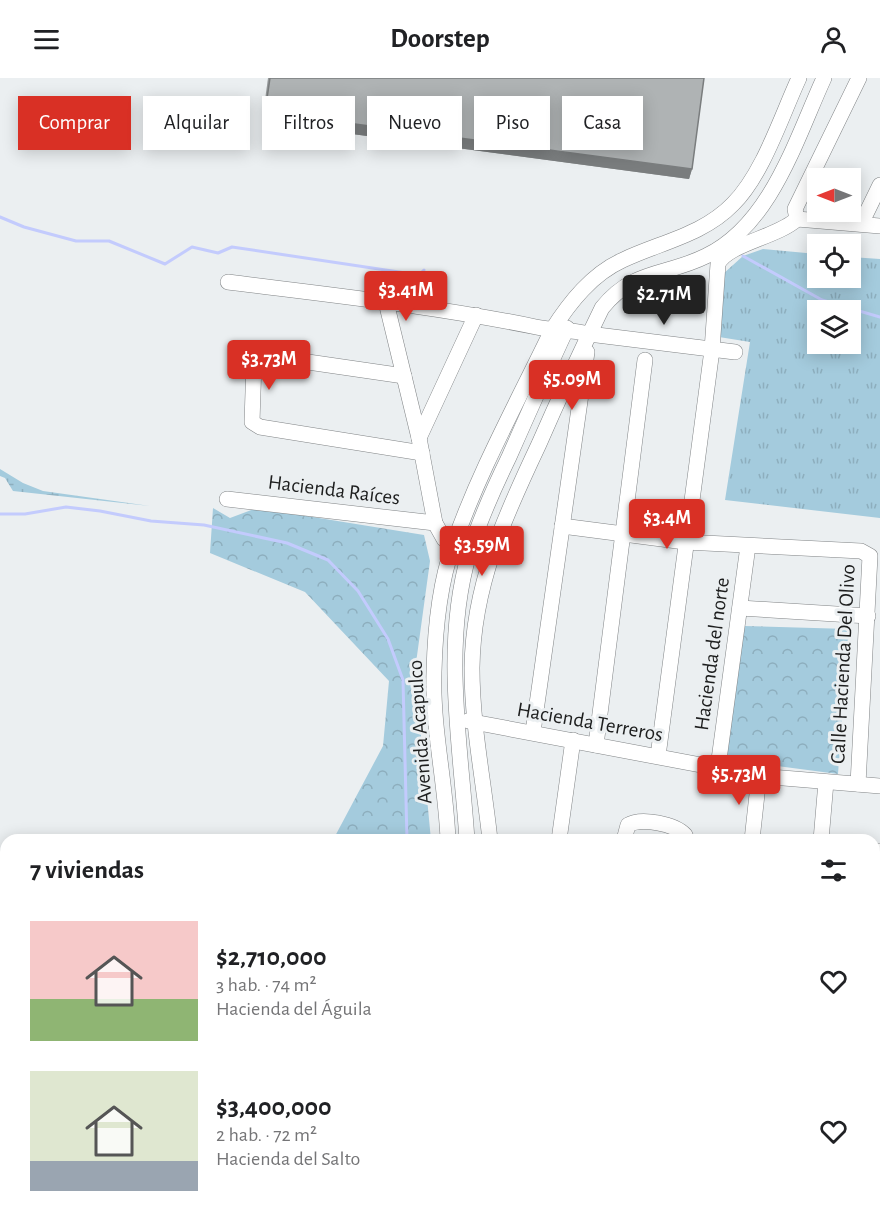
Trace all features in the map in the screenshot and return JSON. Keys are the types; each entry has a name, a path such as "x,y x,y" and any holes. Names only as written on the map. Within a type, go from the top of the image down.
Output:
{"street":[{"name":"Avenida Acapulco","path":"466,834 456,718 458,622 469,555 565,310 588,284 607,269 622,260 693,233 732,206 745,191 799,78"},
{"path":"489,834 475,723 472,669 474,633 488,560 509,508 602,308 626,284 642,276 706,256 741,232 767,201 824,78"},
{"path":"797,219 795,209 860,78"},
{"path":"861,224 880,185"},
{"path":"658,756 711,350 720,260 724,254 781,231 797,219 880,226"},
{"path":"228,282 386,302 589,334 735,352"},
{"path":"386,302 420,446 435,523 452,547 488,560"},
{"path":"420,446 476,315"},
{"name":"Avenida Acapulco","path":"447,834 436,713 435,639 441,595 452,547 471,500 559,329"},
{"path":"533,732 589,334"},
{"path":"404,376 260,355 254,362 252,422 260,427 420,446"},
{"path":"596,745 645,360"},
{"name":"Hacienda Raíces","path":"227,499 435,523"},
{"path":"562,526 685,542 748,546"},
{"name":"Calle Hacienda Del Olivo","path":"748,546 861,551 870,556 872,561 858,784"},
{"name":"Hacienda del norte","path":"718,768 748,546"},
{"path":"740,608 868,616"},
{"name":"Hacienda Terreros","path":"436,713 475,723 759,776 880,786"},
{"path":"560,834 573,740"},
{"path":"753,834 759,776"},
{"path":"822,834 826,782"},
{"path":"626,834 628,825 639,821 676,828 684,834"}],"green space":[{"path":"763,249 807,253 807,288 861,288 861,258 880,259 880,518 725,500 750,342 719,337 723,274 743,256"},
{"path":"0,469 23,483 43,491 150,506 13,491 5,478 0,476"},
{"path":"213,508 230,518 257,508 424,535 430,561 416,663 430,834 336,834 383,746 389,681 305,592 210,553"},
{"path":"744,626 849,629 838,774 723,759"}],"building":[{"path":"270,78 704,78 692,169 550,150 550,96 474,96 474,140 462,138 462,96 367,96 367,126 355,124 355,96 267,96"}],"waterway":[{"path":"0,217 24,227 76,241 109,241 165,264 192,247 218,253 232,247 419,275 424,270"},
{"path":"743,256 822,300 880,317"},
{"path":"0,514 25,514 66,507 151,521 204,525 287,543 328,560 358,591 388,639 403,680 407,834"}]}
